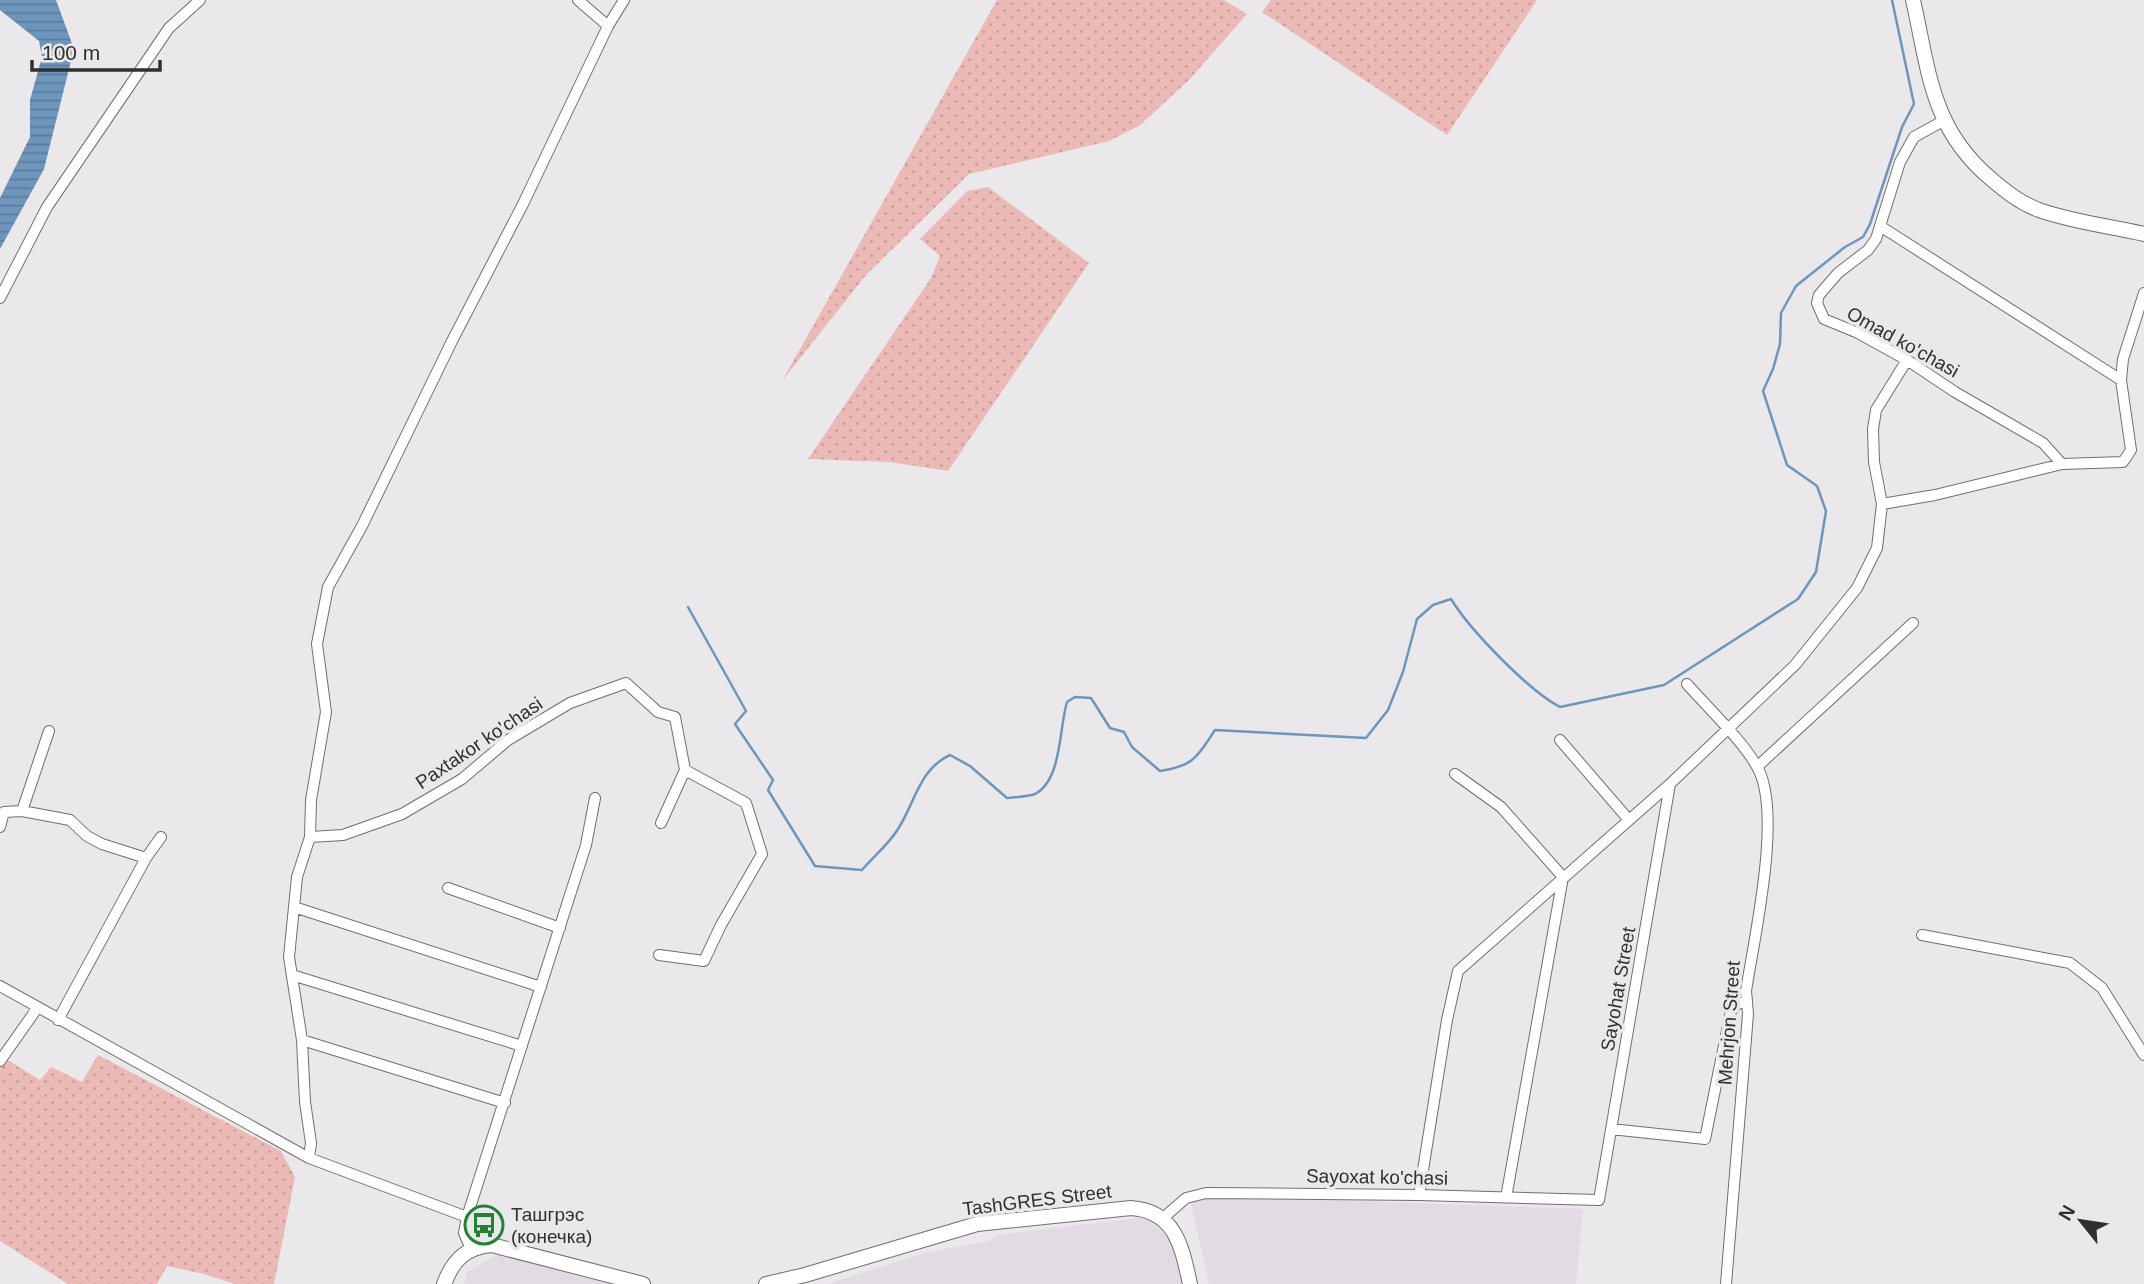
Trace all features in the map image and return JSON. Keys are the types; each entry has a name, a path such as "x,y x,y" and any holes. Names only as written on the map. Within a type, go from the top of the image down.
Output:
{"main road":[{"path":"1913,0 1943,121 1965,154 1982,172 2024,204 2050,214 2144,234"},
{"name":"TashGRES Street","path":"766,1284 977,1224 1120,1209 1143,1210 1162,1219"},
{"path":"1162,1219 1180,1242 1190,1284"},
{"path":"444,1284 454,1262 471,1249 492,1245 643,1284"}],"street":[{"path":"0,298 47,207 169,28 200,0"},
{"path":"578,0 608,26"},
{"path":"309,1158 311,1143 305,1102 302,1040 289,957 297,877 310,837 311,800 326,712 317,643 328,587 362,526 452,341 523,204 608,26 624,0"},
{"name":"Omad ko'chasi","path":"1943,121 1914,137 1900,162 1876,239 1867,250 1838,273 1819,295 1817,303 1824,319 1858,333 1907,360 1955,392 2043,443 2062,464"},
{"path":"1880,226 2121,380"},
{"path":"1882,504 1935,495 2062,464 2123,462 2131,450 2121,380 2123,359 2144,293"},
{"path":"1419,1195 1447,1020 1458,971 1670,784 1794,665 1857,588 1877,548 1882,504 1874,462 1873,429 1876,410 1907,360"},
{"path":"1758,766 1913,623"},
{"name":"Paxtakor ko'chasi","path":"310,837 343,835 402,814 462,779 509,740 559,709 626,683 657,712 675,717 685,771"},
{"name":"Mehrjon Street","path":"1687,684 1758,766 1768,803 1768,848 1746,991 1748,1014 1726,1284"},
{"path":"22,811 49,731"},
{"path":"1560,740 1629,820"},
{"path":"659,955 704,961 720,925 762,854 746,803 685,771 661,823"},
{"path":"1455,775 1501,807 1563,877"},
{"name":"Sayohat Street","path":"1611,1129 1670,784"},
{"path":"471,1249 464,1233 467,1217 586,845 596,798"},
{"path":"0,827 2,811 22,811 70,820 87,836 102,844 146,858"},
{"path":"58,1020 146,858 161,837"},
{"path":"1506,1198 1563,877"},
{"path":"448,888 560,928"},
{"path":"294,907 541,987"},
{"path":"1922,934 2070,962 2102,988 2144,1055"},
{"path":"292,975 522,1046"},
{"path":"0,986 309,1158 467,1217"},
{"path":"1611,1129 1700,1141 1705,1139 1731,1011 1736,1005 1747,1000"},
{"path":"0,1061 38,1007"},
{"path":"302,1040 505,1103"},
{"name":"Sayoxat ko'chasi","path":"1162,1219 1186,1198 1206,1193 1599,1200 1611,1129"}],"shaded area":[{"path":"997,0 1224,0 1247,14 1189,80 1139,126 1109,141 969,174 866,275 782,381"},
{"path":"1271,0 1537,0 1447,135 1262,12"},
{"path":"988,187 1089,263 948,471 889,462 808,459 931,278 940,256 920,239 967,191"},
{"path":"98,1055 281,1151 295,1177 274,1284 235,1284 167,1266 157,1284 68,1284 0,1241 0,1069 6,1059 40,1080 51,1067 82,1082"},
{"path":"1210,1196 1583,1209 1576,1284 1209,1284 1190,1199"},
{"path":"1147,1217 1171,1240 1182,1284 827,1284 924,1253 990,1241 996,1235"},
{"path":"498,1254 611,1284 464,1284 467,1272"}],"water":[{"path":"0,0 56,0 74,49 44,169 0,249 0,198 30,137 30,100 42,57 39,41 0,10"}],"waterway":[{"path":"688,607 746,711 735,724 773,780 768,790 815,866 862,870 894,835 924,778 940,761 950,755 970,766 1007,798 1032,795 1044,787 1055,766 1067,702 1075,697 1091,698 1110,728 1124,732 1132,747 1160,771 1194,759 1215,730 1366,738 1388,710 1403,672 1417,619 1433,605 1451,599 1501,658 1532,687 1560,707 1664,685 1798,599 1816,572 1826,511 1817,486 1787,465 1763,391 1780,344 1781,313 1796,286 1845,247 1863,237 1870,224 1902,127 1914,104 1892,0"}],"place":[{"name":"Ташгрэс (конечка)","path":"484,1225"}]}
